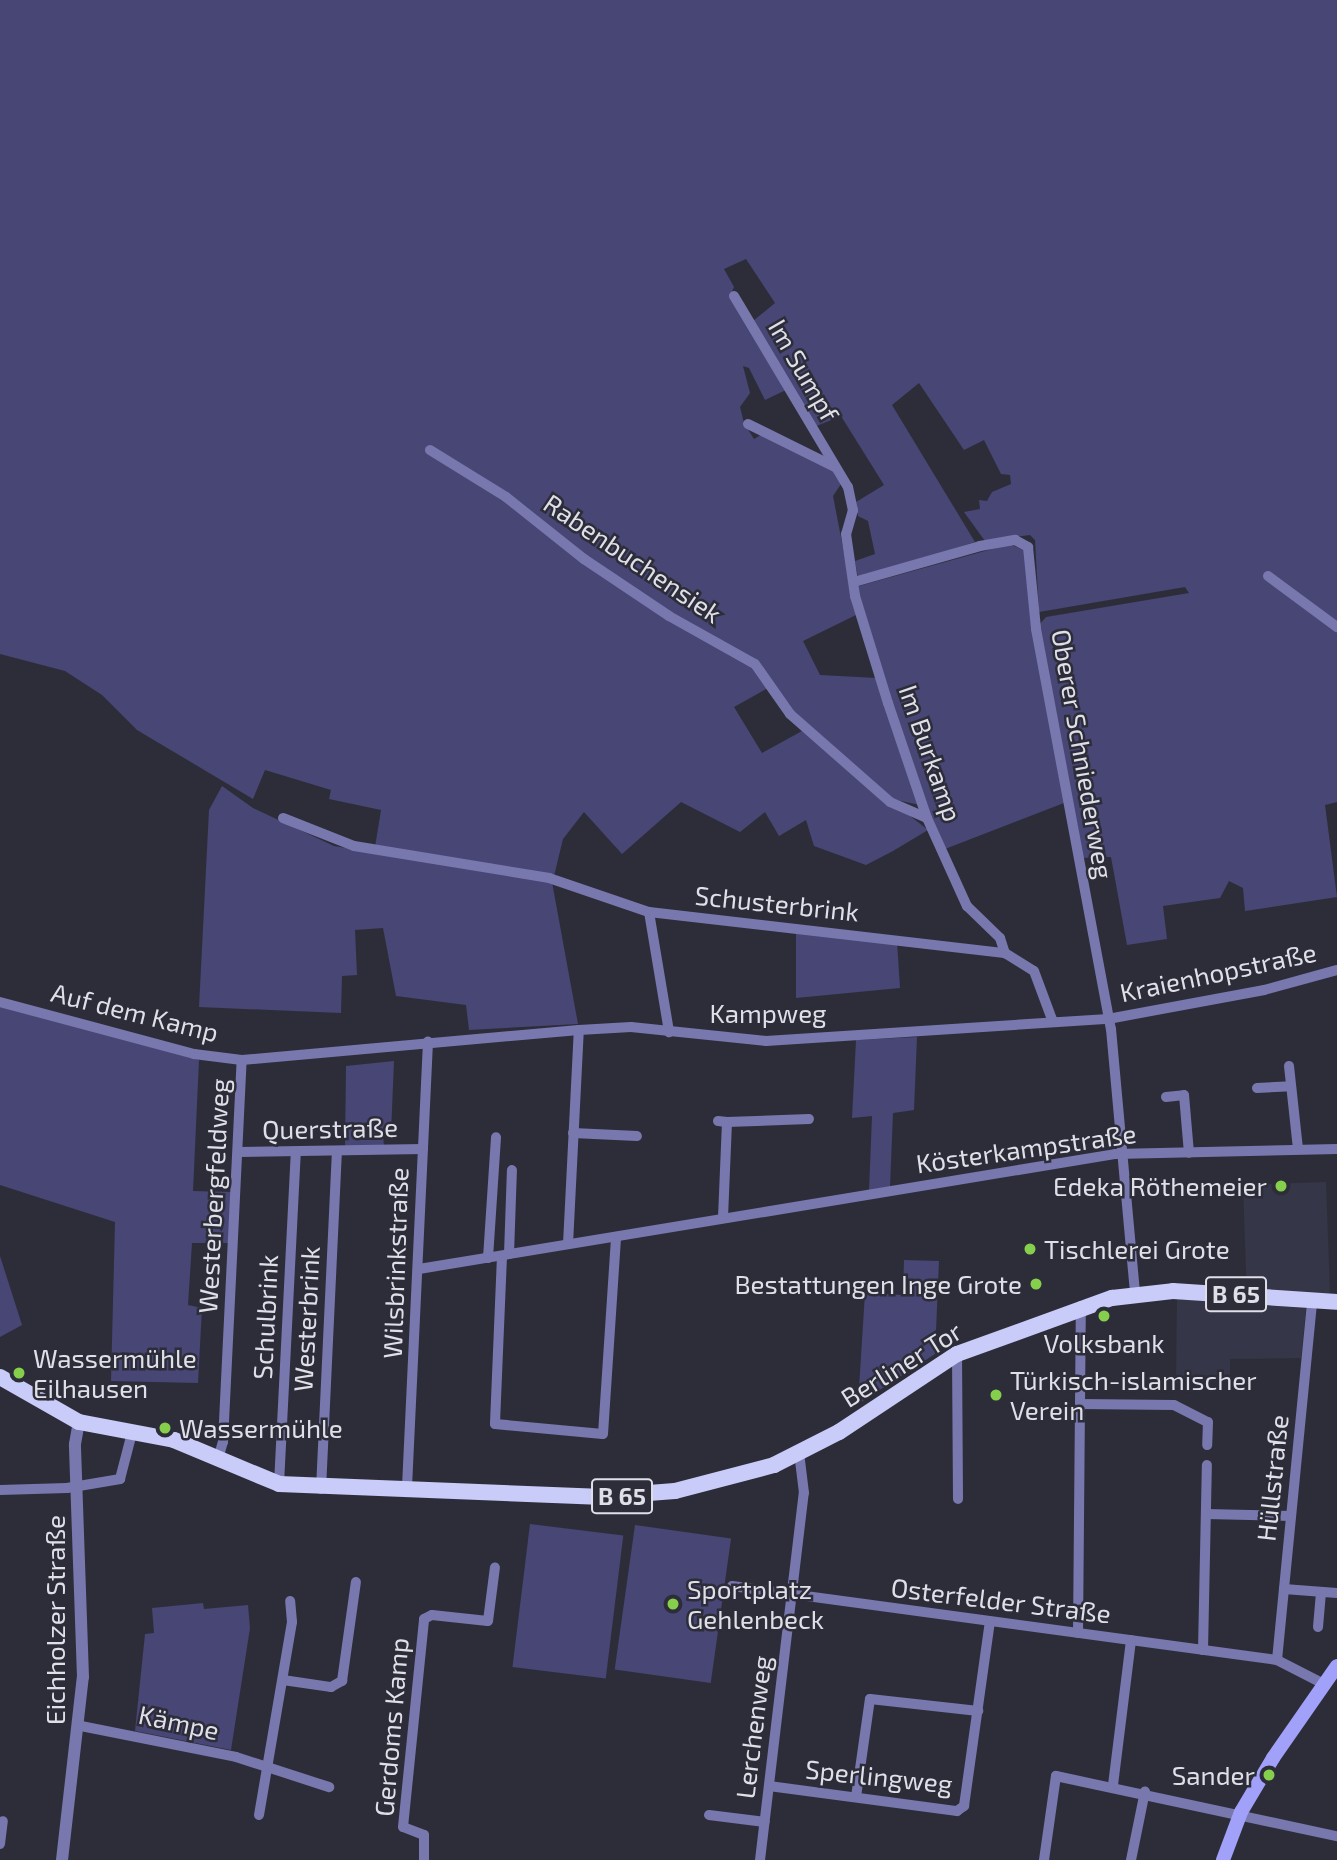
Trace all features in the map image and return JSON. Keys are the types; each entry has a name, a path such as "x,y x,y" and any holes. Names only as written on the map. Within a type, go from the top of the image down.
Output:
{"main road":[{"name":"B 65","path":"1135,1293 1337,1302"},
{"name":"Berliner Tor","path":"799,1454 957,1354 1081,1306 1135,1293"},
{"name":"B 65","path":"0,1377 79,1422 174,1440 279,1485 321,1489 407,1487 556,1497 643,1494 745,1475 799,1454"},
{"path":"1223,1860 1241,1812 1322,1683 1337,1666"}],"street":[{"name":"Im Sumpf","path":"734,296 835,467"},
{"path":"748,424 835,467"},
{"name":"Rabenbuchensiek","path":"430,450 506,497 584,559 669,616 755,664 790,714 890,802 927,818"},
{"name":"Im Burkamp","path":"835,467 852,503 846,534 858,608 927,818 967,906 1000,938 1005,953 1034,971 1053,1022"},
{"name":"Oberer Schniederweg","path":"855,582 980,546 1015,540 1023,542 1030,554 1036,629 1108,1019"},
{"path":"1268,576 1337,626"},
{"name":"Schusterbrink","path":"283,818 354,845 549,878 649,912 1005,953"},
{"path":"649,912 669,1032"},
{"name":"Kraienhopstraße","path":"1108,1019 1264,990 1337,970"},
{"name":"Auf dem Kamp","path":"0,1002 194,1054 242,1060 428,1041"},
{"path":"1108,1019 1135,1293"},
{"name":"Kampweg","path":"428,1041 631,1027 766,1041 1108,1019"},
{"path":"568,1244 579,1030"},
{"name":"Wilsbrinkstraße","path":"407,1487 428,1041"},
{"name":"Westerbergfeldweg","path":"218,1459 223,1442 242,1060"},
{"path":"1289,1066 1298,1149"},
{"path":"1257,1088 1291,1086"},
{"path":"1166,1097 1184,1096 1189,1153"},
{"path":"723,1217 723,1122 809,1119"},
{"path":"573,1133 636,1136"},
{"path":"488,1258 496,1137"},
{"name":"Querstraße","path":"238,1152 423,1149"},
{"name":"Kösterkampstraße","path":"419,1269 723,1217 1123,1154 1337,1149"},
{"name":"Westerbrink","path":"321,1489 337,1152"},
{"name":"Schulbrink","path":"279,1485 296,1153"},
{"path":"512,1170 495,1424 603,1434 616,1237"},
{"name":"Hüllstraße","path":"1277,1660 1312,1300"},
{"path":"1078,1633 1081,1306"},
{"path":"957,1354 958,1499"},
{"path":"1080,1404 1174,1405 1208,1422 1207,1446"},
{"name":"Eichholzer Straße","path":"62,1860 81,1726 83,1630 77,1487 79,1422"},
{"path":"0,1490 77,1487 120,1479 132,1433"},
{"name":"Lerchenweg","path":"760,1860 804,1493 799,1454"},
{"path":"1203,1650 1207,1465"},
{"path":"1206,1514 1291,1516"},
{"name":"Gerdoms Kamp","path":"424,1860 424,1835 403,1827 424,1619 432,1615 488,1621 495,1567"},
{"path":"283,1680 331,1687 342,1681 356,1582"},
{"path":"732,1586 793,1595"},
{"path":"1284,1589 1337,1593"},
{"path":"1318,1627 1321,1592"},
{"name":"Osterfelder Straße","path":"793,1595 1277,1660 1322,1683"},
{"path":"259,1815 292,1622 290,1601"},
{"name":"Sperlingweg","path":"769,1786 957,1811 964,1807 990,1622"},
{"path":"1113,1785 1131,1640"},
{"path":"856,1797 870,1699 978,1711"},
{"name":"Kämpe","path":"81,1726 268,1767 329,1787"},
{"path":"1044,1860 1056,1776 1145,1791 1337,1834"},
{"path":"1131,1860 1145,1791"},
{"name":"Lerchenweg","path":"709,1815 765,1822"},
{"path":"0,1844 4,1821"}],"shaded area":[{"path":"0,0 1337,0 1337,802 1325,805 1337,897 1245,911 1243,888 1229,881 1220,898 1163,906 1167,939 1127,945 1111,857 1080,858 1039,625 1046,617 1189,593 1185,587 1039,612 1035,540 1030,535 985,541 964,512 980,509 979,500 987,501 992,492 1011,484 1010,475 1001,474 984,440 964,450 919,383 892,405 975,542 858,578 855,561 875,554 868,521 858,516 856,502 884,485 841,416 814,427 753,321 775,303 746,259 724,269 734,287 731,294 788,389 765,400 749,368 743,366 750,393 740,407 744,423 754,439 764,433 831,469 843,481 833,496 856,615 803,641 820,675 877,678 920,805 891,799 768,688 734,707 762,753 802,731 928,830 893,851 866,865 814,846 806,820 779,836 765,812 740,832 681,802 622,854 584,812 563,839 554,876 375,847 381,810 329,799 331,790 265,770 253,799 137,730 102,695 65,671 0,654"},
{"path":"1010,544 1025,551 1064,803 945,849 924,801 857,596 859,586"},
{"path":"222,786 253,808 334,846 552,882 578,1024 469,1030 466,1005 396,996 383,928 355,930 357,975 342,976 341,1013 199,1007 209,810"},
{"path":"796,931 897,942 900,988 796,998"},
{"path":"0,1006 199,1060 193,1191 233,1192 229,1243 192,1243 188,1305 202,1308 198,1383 111,1381 115,1222 0,1185"},
{"path":"917,1037 914,1110 893,1113 890,1187 869,1191 872,1116 852,1118 856,1040"},
{"path":"394,1061 391,1134 383,1134 384,1147 345,1148 346,1066"},
{"path":"1326,1182 1330,1293 1247,1296 1243,1185"},
{"path":"0,1256 22,1325 0,1337"},
{"path":"904,1260 939,1261 935,1354 858,1404 865,1293 903,1295"},
{"path":"1177,1299 1306,1308 1301,1358 1230,1359 1230,1381 1176,1383"},
{"name":"Sportplatz Gehlenbeck","path":"530,1524 623,1535 606,1678 512,1667"},
{"name":"Sportplatz Gehlenbeck","path":"635,1525 731,1538 711,1683 615,1670"},
{"path":"203,1603 204,1609 248,1605 250,1628 231,1750 135,1731 145,1634 154,1633 152,1608"}],"place":[{"name":"Edeka Röthemeier","path":"1281,1186"},
{"name":"Tischlerei Grote","path":"1030,1249"},
{"name":"Bestattungen Inge Grote","path":"1036,1284"},
{"name":"Volksbank","path":"1104,1316"},
{"name":"Wassermühle Eilhausen","path":"19,1373"},
{"name":"Türkisch-islamischer Verein","path":"996,1395"},
{"name":"Wassermühle","path":"165,1428"},
{"name":"Sportplatz Gehlenbeck","path":"673,1604"},
{"name":"Sander","path":"1269,1775"}]}
